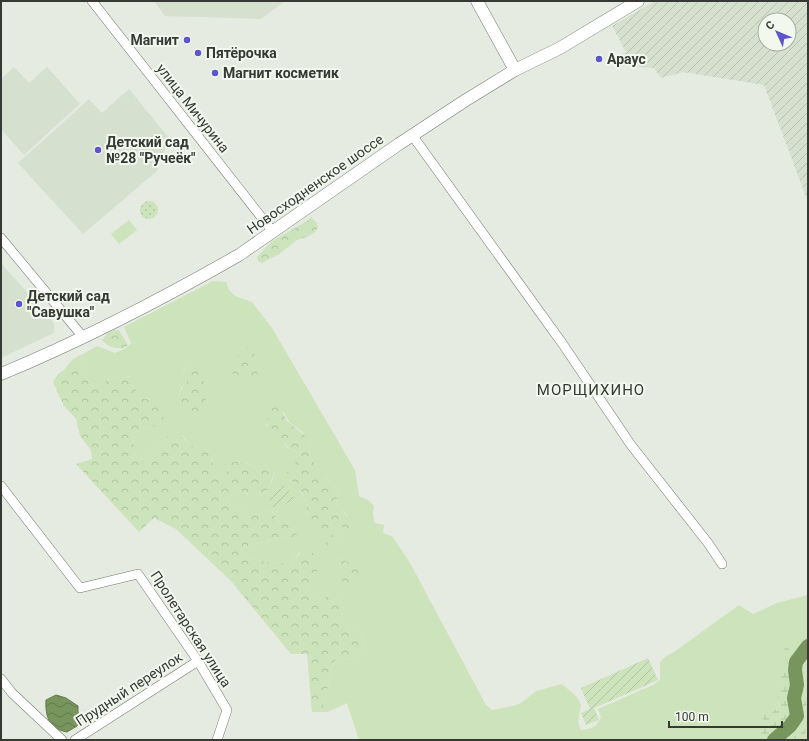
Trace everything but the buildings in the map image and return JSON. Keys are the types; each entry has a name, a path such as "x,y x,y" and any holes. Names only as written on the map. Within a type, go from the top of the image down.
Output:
{"street":[{"name":"улица Мичурина","path":"92,1 273,232"},
{"path":"477,1 515,70"},
{"name":"Новосходненское шоссе","path":"1,374 83,337 239,255 412,135 515,70 560,48 638,1"},
{"path":"412,135 562,343 630,445 708,543 722,564"},
{"path":"1,238 83,337"},
{"name":"Пролетарская улица","path":"1,486 80,588 138,574 198,661 227,710 217,740"},
{"name":"Прудный переулок","path":"75,740 198,661"},
{"path":"1,679 12,693 62,740"}],"shaded area":[{"path":"154,1 285,1 261,19 165,16"},
{"path":"655,1 808,1 808,202 764,85 683,72 661,78 654,68 614,65 614,58 626,52 612,26"},
{"name":"Детский сад №28 \"Ручеёк\"","path":"14,67 29,83 47,67 80,104 24,155 1,129 1,79"},
{"name":"Детский сад №28 \"Ручеёк\"","path":"129,89 169,138 157,171 83,234 18,163 89,99 102,113"},
{"name":"Детский сад \"Савушка\"","path":"1,263 54,323 54,333 1,358"}],"green space":[{"path":"149,201 155,204 158,210 155,216 149,219 143,216 140,210 143,204"},
{"path":"311,217 317,223 318,227 316,231 309,236 297,240 279,254 262,263 258,261 257,257 272,241 307,221"},
{"path":"129,220 137,230 119,244 111,234"},
{"path":"213,281 226,282 229,290 235,296 252,302 272,328 355,470 359,496 368,500 374,506 373,515 375,523 384,525 383,533 392,536 410,563 486,705 492,710 513,706 521,703 536,691 562,684 577,697 581,705 578,722 581,730 591,728 598,723 601,717 598,709 653,685 660,680 660,662 666,656 674,652 739,605 753,614 777,603 808,595 808,639 800,643 784,658 788,665 779,683 779,705 762,723 762,731 757,740 359,740 347,703 328,712 321,712 324,706 330,673 334,661 354,657 364,648 359,632 354,627 345,624 341,617 342,604 336,594 323,600 310,594 306,586 321,566 299,553 294,560 287,564 278,562 270,563 245,557 241,550 251,545 272,541 282,536 291,538 271,510 247,517 242,510 227,503 231,496 238,490 254,495 263,494 266,492 271,484 275,472 270,465 254,468 247,463 231,463 226,473 219,477 215,470 213,461 203,448 196,447 187,442 183,436 168,436 164,443 145,460 137,459 134,450 133,433 158,425 163,418 160,409 150,399 141,398 136,391 132,376 113,378 102,385 93,385 81,373 83,354 97,346 115,353 126,348 131,343 124,327","holes":["187,366 192,414 179,397 181,388 187,382 183,373","284,412 289,422 302,432 311,444 309,453 317,468 335,486 338,494 336,502 347,515 343,529 337,522 332,521 330,523 330,527 338,546 313,525 308,518 306,501 297,486 291,480 297,460 296,451 288,448 283,441 266,426 269,418","342,558 353,565 337,565 336,559"]},
{"path":"119,330 128,345 122,348 114,348 104,343 102,340 108,333"},
{"path":"249,347 259,361 256,384 248,383 247,374 239,376 231,373 233,364 242,349"},
{"path":"83,354 81,373 93,385 102,385 113,378 132,376 137,383 136,391 141,398 158,401 164,418 158,425 133,433 134,450 137,459 145,460 164,443 168,436 176,432 191,445 198,448 203,448 207,451 219,477 226,473 231,463 238,462 246,463 254,468 270,464 275,471 269,488 263,494 255,496 238,490 231,496 227,503 242,510 247,517 271,510 280,523 297,525 299,533 291,538 282,536 271,541 250,545 241,550 245,557 270,563 278,562 287,564 294,560 305,548 319,557 321,566 313,579 306,586 310,594 323,600 328,595 336,594 342,604 341,617 345,624 354,627 359,632 364,648 354,657 334,661 330,673 324,706 321,712 312,712 307,654 291,654 231,581 176,529 154,518 139,532 76,464 92,459 91,450 80,436 76,419 64,406 53,382 58,374 64,370 73,359"},
{"path":"187,366 196,366 205,385 206,399 201,414 192,414 187,408 179,405 180,392 187,382 183,374"},
{"path":"271,402 279,405 287,421 307,437 311,444 309,453 317,468 335,486 338,494 336,502 351,523 348,531 339,524 332,521 330,523 338,546 329,546 322,540 308,518 306,501 302,493 291,480 287,472 297,460 296,451 290,448 280,438 268,434 267,427"},
{"path":"286,485 294,499 275,510 267,496"},
{"path":"342,558 353,564 360,573 357,581 349,585 341,581 335,559"},
{"path":"808,639 808,656 802,665 804,682 803,690 807,697 807,705 802,713 801,721 805,728 806,737 801,740 782,740 790,726 789,725 771,740 757,740 762,731 762,723 765,714 773,712 779,705 779,683 788,665 784,658 784,649"},
{"path":"808,656 808,740 801,740 806,737 801,721 802,713 807,705 807,697 803,690 804,682 802,664"},
{"path":"648,658 658,680 594,708 599,720 586,725 581,713 590,709 581,688"}],"water":[{"path":"56,695 66,698 78,706 78,712 81,718 77,726 67,732 52,725 47,716 46,700"},
{"path":"790,725 782,740 771,740 786,726"}],"waterway":[{"path":"774,740 790,726 797,716 794,698 797,685 795,670 796,662 808,646"}],"place":[{"name":"Магнит","path":"187,40"},
{"name":"Пятёрочка","path":"198,53"},
{"name":"Араус","path":"599,59"},
{"name":"Магнит косметик","path":"215,73"},
{"name":"Детский сад №28 \"Ручеёк\"","path":"98,150"},
{"name":"Детский сад \"Савушка\"","path":"19,304"}],"district":[{"name":"МОРЩИХИНО","path":"591,390"}]}
